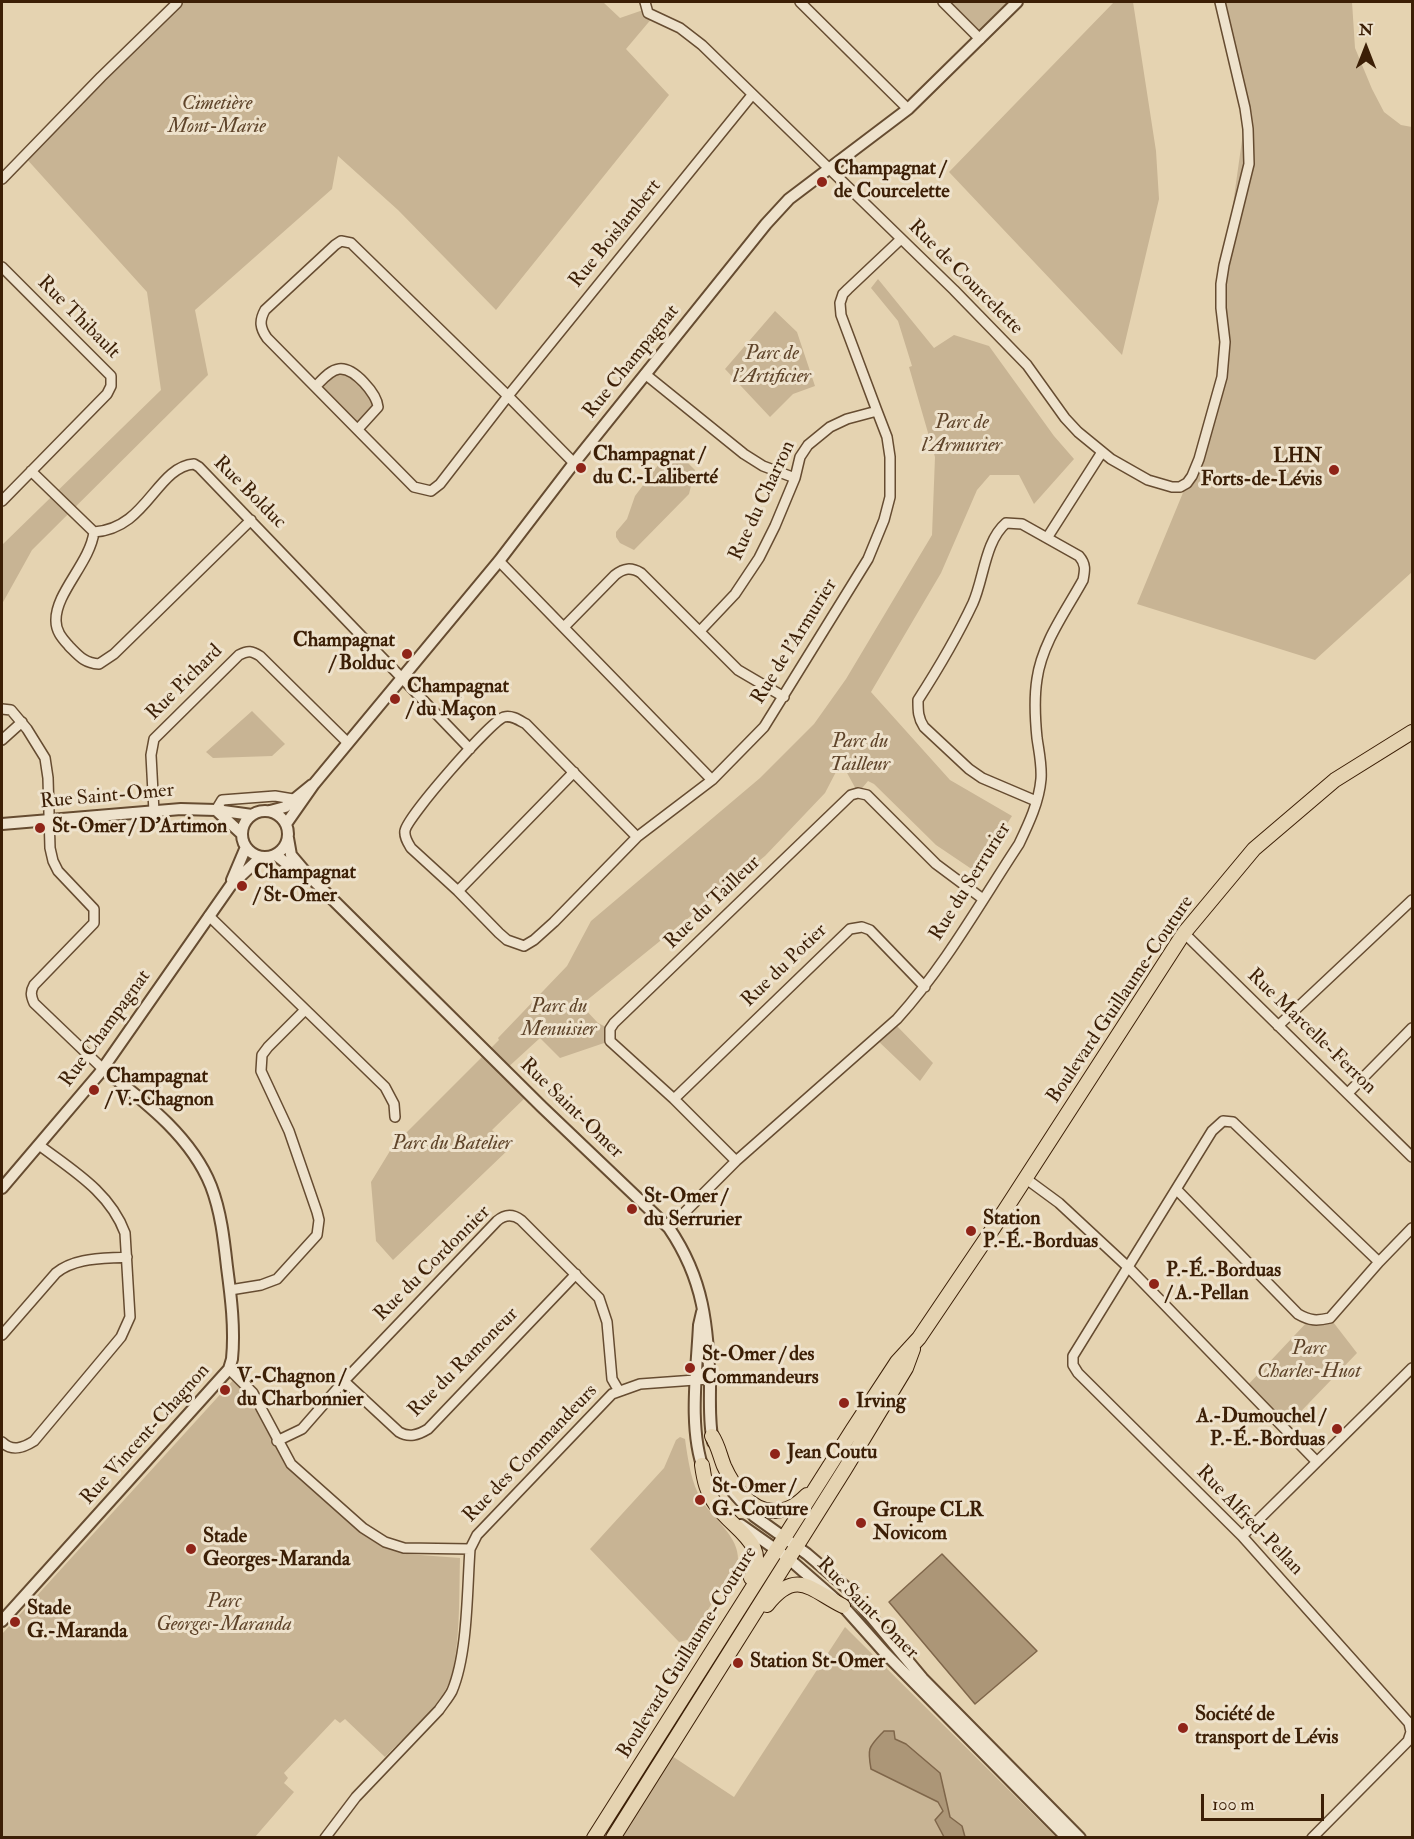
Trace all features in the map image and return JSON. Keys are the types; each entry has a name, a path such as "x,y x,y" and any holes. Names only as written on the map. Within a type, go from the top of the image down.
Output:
{"main road":[{"name":"Boulevard Guillaume-Couture","path":"613,1838 743,1630 825,1473 897,1362 916,1342 1185,933 1254,849 1335,780 1413,732"},
{"name":"Boulevard Guillaume-Couture","path":"594,1838 730,1622 786,1548 906,1368 916,1342"},
{"path":"712,1436 725,1468 739,1489 752,1503 765,1510 784,1510 793,1507 804,1498 825,1473"},
{"path":"702,1466 705,1484 715,1504 752,1542 756,1552 755,1570 730,1622"},
{"path":"743,1630 756,1619 775,1595 794,1585 814,1588 843,1606"}],"street":[{"name":"Rue de Courcelette","path":"645,2 648,13 653,17 680,28 692,37 901,239 1027,365 1065,418 1078,432 1111,459 1148,480 1172,487 1180,487 1192,476 1222,377 1225,342 1221,284 1249,164 1245,108 1220,2"},
{"path":"800,2 908,109"},
{"path":"943,2 980,39"},
{"name":"Rue Champagnat","path":"286,824 315,784 499,561 574,463 766,224 789,199 908,109 1017,2"},
{"path":"2,180 101,76 177,3"},
{"name":"Rue Boislambert","path":"358,429 414,487 431,491 440,484 508,396 752,95"},
{"name":"Rue de l'Armurier","path":"458,891 507,940 524,946 554,922 637,837 712,780 764,727 867,560 884,519 890,497 890,457 886,437 847,334 840,303 843,294 901,239"},
{"path":"316,386 335,369 343,368 352,372 371,390 378,407 358,429 267,338 260,324 265,310 341,241 351,243 574,463"},
{"name":"Rue Thibault","path":"2,267 111,376 111,386 107,394 2,501"},
{"path":"645,374 744,454 764,466 795,478"},
{"name":"Rue du Charron","path":"700,631 735,594 747,576 775,526 795,478 800,458 808,445 818,435 848,419 878,411"},
{"path":"1047,538 1102,452"},
{"name":"Rue Bolduc","path":"94,532 106,532 131,519 179,468 194,464 205,472 470,749"},
{"path":"31,471 94,532 89,551 66,592 56,621 61,637 82,661 99,664 114,654 251,520"},
{"name":"Rue du Serrurier","path":"669,1228 736,1161 897,1019 925,987 1019,844 1036,801 1041,778 1035,710 1037,677 1046,648 1083,580 1085,569 1079,555 1022,524 1006,523 999,529 988,554 974,600 964,622 918,700 918,712 924,727 969,769 982,778 1036,801"},
{"path":"499,561 712,780"},
{"path":"564,627 615,575 627,568 635,569 738,670 783,697"},
{"name":"Rue Pichard","path":"154,812 151,755 154,739 239,654 246,651 253,651 260,656 348,743"},
{"path":"2,709 11,710 22,722 45,758 51,820 50,848 53,861 58,871 94,909 96,915 94,923 34,985 31,997 34,1003 103,1069"},
{"path":"574,772 458,891 411,848 406,839 405,831 408,822 470,749 498,720 511,717 526,724 574,772 637,837"},
{"path":"2,740 22,722"},
{"name":"Rue Champagnat","path":"270,811 285,807 315,784"},
{"name":"Rue du Tailleur","path":"736,1161 674,1099 610,1041 610,1029 851,795 858,793 867,795 936,864 983,899"},
{"name":"Rue Saint-Omer","path":"216,810 222,800 275,796 293,799"},
{"name":"Rue Saint-Omer","path":"2,824 181,809 216,810 252,815"},
{"path":"216,810 242,834"},
{"path":"270,811 283,818 286,824 288,838 282,850 276,855 261,857 246,847 242,834 243,827 257,812 270,811"},
{"name":"Rue Saint-Omer","path":"288,838 291,855 308,875 542,1107 669,1228 693,1271 699,1291 702,1312 707,1324 712,1436 719,1467 736,1497 1067,1838"},
{"name":"Rue Champagnat","path":"231,885 246,847"},
{"name":"Rue Saint-Omer","path":"276,855 308,875"},
{"name":"Rue Champagnat","path":"2,1188 103,1069 231,885 261,857"},
{"path":"1278,1026 1413,900"},
{"path":"209,916 385,1087 394,1104 395,1117"},
{"name":"Rue du Potier","path":"674,1099 850,929 862,927 870,930 925,987"},
{"name":"Rue Marcelle-Ferron","path":"1185,933 1413,1157"},
{"path":"230,1290 261,1285 277,1279 318,1235 317,1212 294,1143 261,1071 262,1055 305,1011"},
{"path":"1348,1093 1413,1028"},
{"name":"Rue Vincent-Chagnon","path":"2,1621 229,1370 233,1352 230,1290 218,1207 203,1168 169,1125 103,1069"},
{"name":"Rue Alfred-Pellan","path":"1312,1838 1408,1741 1411,1732 1409,1723 1242,1536 1073,1365 1073,1356 1212,1131 1223,1121 1233,1122 1379,1262"},
{"path":"2,1442 9,1448 16,1448 25,1447 34,1441 121,1337 130,1317 125,1233 120,1220 110,1203 99,1191 39,1144"},
{"path":"1025,1178 1059,1203 1129,1268 1317,1462"},
{"path":"1177,1190 1298,1314 1309,1320 1318,1321 1330,1318 1379,1262 1413,1228"},
{"name":"Rue du Cordonnier","path":"277,1441 302,1429 344,1381 501,1217 515,1215 599,1298 604,1310 612,1379 619,1391"},
{"path":"2,1335 56,1273 66,1265 79,1261 127,1257"},
{"name":"Rue du Ramoneur","path":"344,1381 399,1432 405,1435 419,1434 428,1429 576,1274"},
{"name":"Rue Saint-Omer","path":"702,1312 699,1325 697,1443 702,1466 726,1510 743,1527 786,1548 848,1589 923,1679 1080,1838"},
{"path":"1242,1536 1413,1368"},
{"path":"229,1370 253,1392 291,1464 363,1528 385,1542 404,1548 470,1549"},
{"name":"Rue des Commandeurs","path":"325,1838 342,1812 439,1710 451,1693 462,1651 470,1549 477,1535 605,1401 619,1391 640,1384 709,1379"}],"green space":[{"name":"Cimetière Mont-Marie","path":"176,2 603,2 620,18 646,9 653,17 626,49 669,95 496,310 398,210 338,156 332,189 195,310 208,375 32,550 2,604 2,545 161,390 147,292 24,156"},
{"path":"945,2 1008,2 975,33"},
{"path":"1114,2 1133,2 1156,151 1159,199 1122,355 949,172"},
{"path":"1219,2 1352,2 1355,48 1372,89 1384,112 1401,125 1412,127 1412,572 1315,660 1137,604 1187,483 1222,377 1221,308 1245,119"},
{"path":"878,279 934,348 954,335 989,346 1054,436 1074,459 1034,504 1019,475 990,475 977,490 941,573 871,692 950,780 1012,816 976,872 936,845 874,784 868,781 858,793 846,771 838,768 825,793 765,856 581,1005 598,1023 610,1029 610,1041 560,1058 540,1038 505,1070 529,1094 492,1130 510,1148 393,1260 376,1241 371,1182 393,1146 499,1040 498,1038 567,966 591,921 760,778 814,724 846,679 932,535 935,457 898,321 871,288"},
{"name":"Parc de l'Artificier","path":"775,311 797,332 815,386 793,394 770,417 725,369"},
{"path":"343,368 377,400 358,429 316,386"},
{"path":"668,452 684,459 695,470 689,494 634,550 620,543 616,532 627,519 635,496"},
{"path":"252,711 285,744 272,756 213,758 206,752"},
{"path":"893,1022 933,1063 920,1081 875,1038"},
{"name":"Parc Charles-Huot","path":"1330,1318 1357,1353 1285,1428 1245,1388 1309,1320"},
{"name":"Parc Georges-Maranda","path":"236,1377 288,1466 367,1537 407,1554 460,1558 457,1643 452,1675 447,1687 427,1715 385,1757 345,1719 340,1723 335,1719 284,1773 288,1778 284,1783 294,1792 255,1837 2,1838 2,1634"},
{"path":"680,1437 685,1439 690,1471 698,1494 730,1536 738,1560 694,1633 687,1640 679,1642 590,1549 664,1468 676,1440"},
{"path":"845,1627 1056,1837 619,1838 672,1756 734,1797"}],"shaded area":[{"path":"942,1554 1037,1651 975,1704 889,1602"},
{"path":"884,1731 894,1731 895,1739 906,1744 940,1773 950,1817 962,1826 965,1837 944,1837 935,1820 943,1811 938,1802 871,1769 870,1748"}],"place":[{"name":"Champagnat / de Courcelette","path":"822,182"},
{"name":"Champagnat / du C.-Laliberté","path":"581,468"},
{"name":"LHN Forts-de-Lévis","path":"1334,470"},
{"name":"Champagnat / Bolduc","path":"407,654"},
{"name":"Champagnat / du Maçon","path":"395,699"},
{"name":"St-Omer / D'Artimon","path":"40,828"},
{"name":"Champagnat / St-Omer","path":"242,886"},
{"name":"Champagnat / V.-Chagnon","path":"94,1090"},
{"name":"St-Omer / du Serrurier","path":"632,1209"},
{"name":"Station P.-É.-Borduas","path":"971,1231"},
{"name":"P.-É.-Borduas / A.-Pellan","path":"1154,1284"},
{"name":"St-Omer / des Commandeurs","path":"690,1368"},
{"name":"V.-Chagnon / du Charbonnier","path":"225,1390"},
{"name":"Irving","path":"844,1403"},
{"name":"A.-Dumouchel / P.-É.-Borduas","path":"1337,1429"},
{"name":"Jean Coutu","path":"775,1454"},
{"name":"St-Omer / G.-Couture","path":"700,1500"},
{"name":"Groupe CLR Novicom","path":"861,1523"},
{"name":"Stade Georges-Maranda","path":"191,1549"},
{"name":"Stade G.-Maranda","path":"15,1622"},
{"name":"Station St-Omer","path":"738,1663"},
{"name":"Société de transport de Lévis","path":"1183,1728"}],"park label":[{"name":"Parc de l'Armurier","path":"962,436"},
{"name":"Parc du Tailleur","path":"860,754"},
{"name":"Parc du Menuisier","path":"559,1020"},
{"name":"Parc du Batelier","path":"452,1145"}]}
